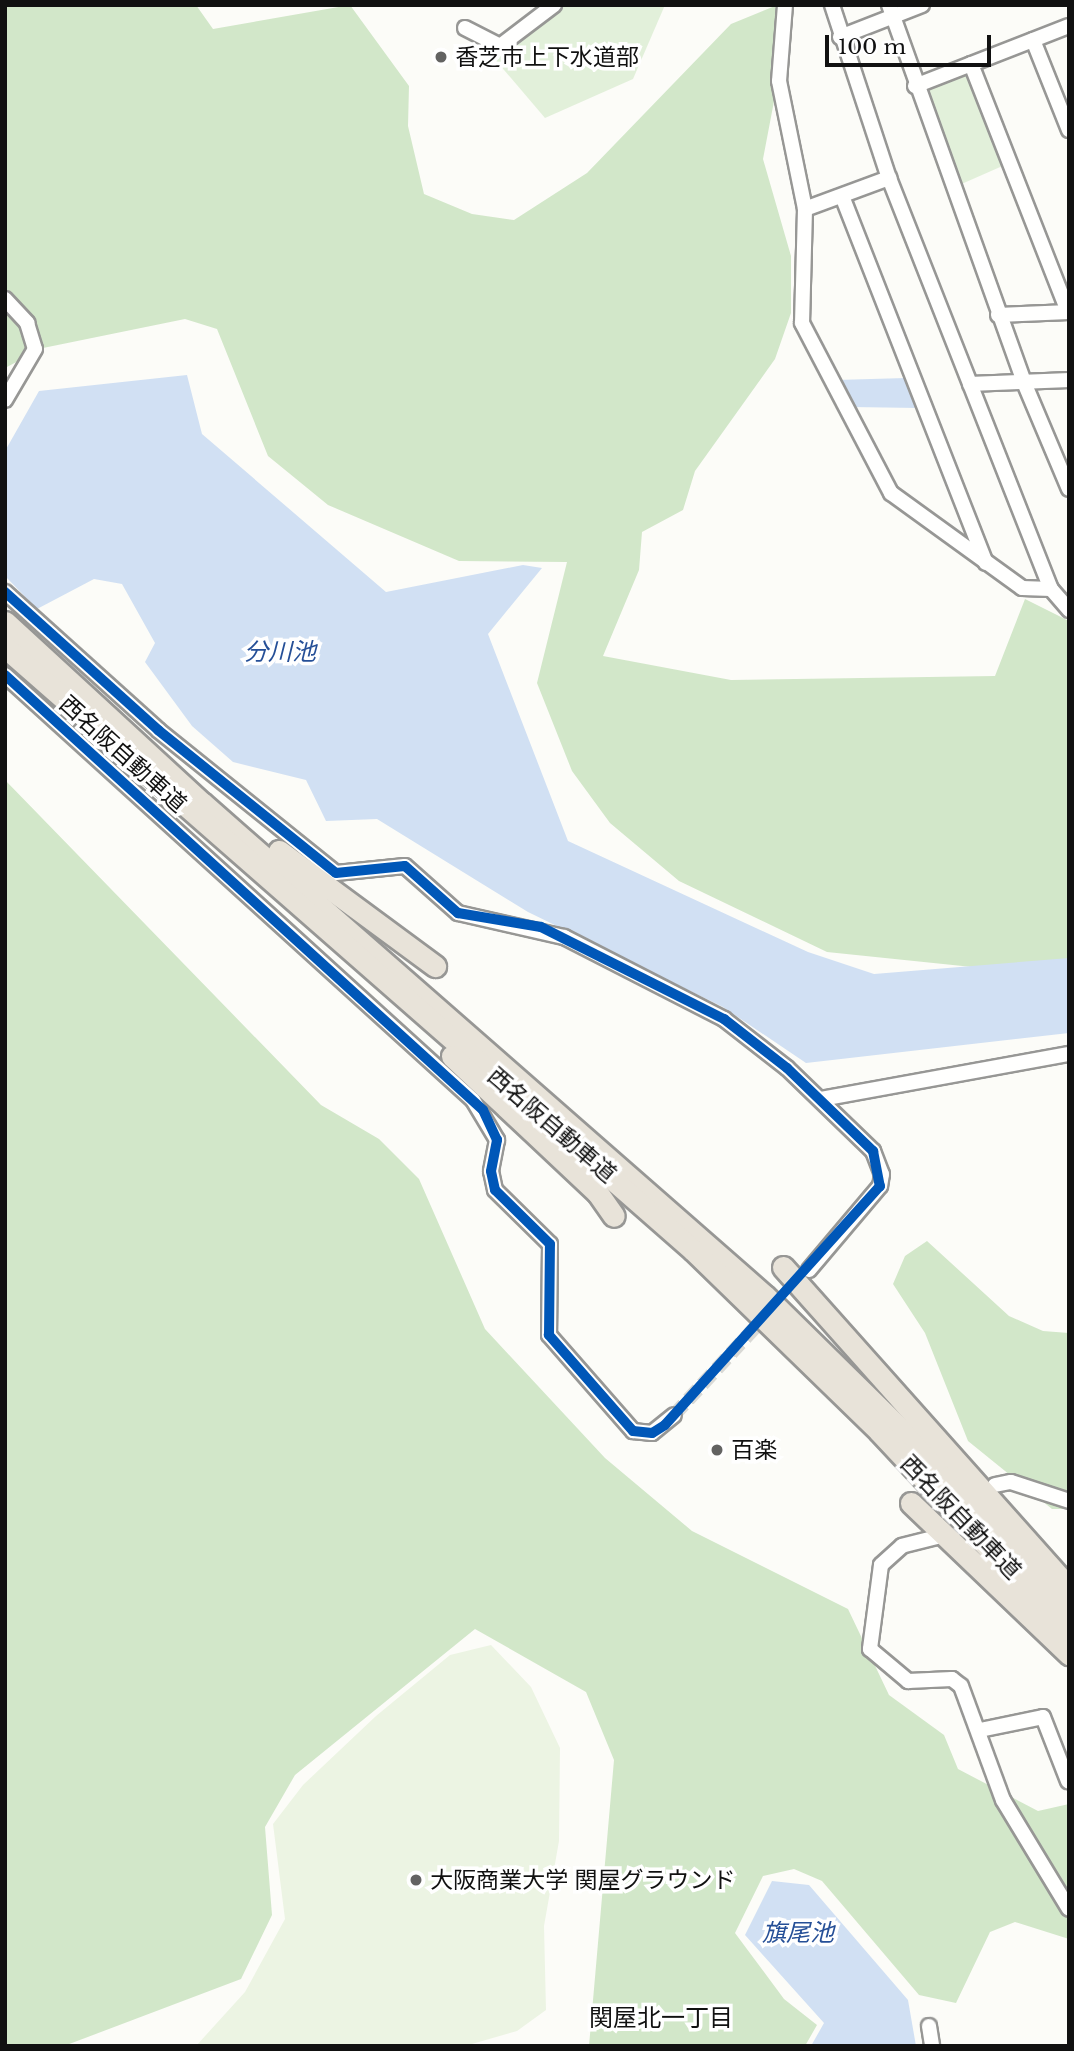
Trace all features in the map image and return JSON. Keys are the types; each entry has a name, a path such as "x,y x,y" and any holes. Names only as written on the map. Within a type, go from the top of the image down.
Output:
{"highway":[{"name":"西名阪自動車道","path":"5,622 202,803 765,1296 940,1468 1069,1609"},
{"name":"西名阪自動車道","path":"5,647 303,911 693,1250 879,1431 1069,1634"},
{"path":"202,803 224,807 435,966"},
{"path":"303,911 306,924 597,1192 614,1216"},
{"path":"783,1267 1069,1588"},
{"path":"911,1503 1069,1654"}],"street":[{"path":"465,28 500,46 554,5"},
{"path":"785,5 779,81 805,209 802,323 857,435 891,493 1022,588 1051,589"},
{"path":"832,5 840,37 889,178 1051,589 1069,610"},
{"path":"840,37 890,11 922,5"},
{"path":"890,11 998,315 1069,489"},
{"path":"915,86 1069,26"},
{"path":"1033,40 1069,130"},
{"path":"971,64 1069,312 998,315"},
{"path":"805,209 889,178"},
{"path":"842,196 987,565"},
{"path":"5,299 27,323 35,349 5,400"},
{"path":"970,384 1069,380"},
{"path":"5,592 158,730 337,873 405,866 458,913 522,922 564,937 724,1019 821,1099 873,1151 882,1174 880,1186 808,1270"},
{"path":"5,675 473,1100 497,1140 491,1171 495,1190 550,1244 549,1335 633,1431 652,1433 674,1415"},
{"path":"821,1099 1069,1054"},
{"path":"995,1486 1011,1482 1069,1501"},
{"path":"937,1537 902,1546 881,1565 870,1649 908,1681 952,1679 961,1686 980,1730 1003,1800 1069,1909"},
{"path":"980,1730 1043,1717 1068,1782"},
{"path":"929,2026 932,2046"}],"green space":[{"path":"5,5 196,5 213,29 350,5 409,86 408,126 424,194 472,214 514,220 587,173 731,24 775,6 783,54 763,159 791,256 791,313 775,359 695,471 683,510 642,532 639,570 603,656 731,680 995,676 1025,599 1069,621 1069,977 827,952 679,881 610,823 572,771 537,683 567,562 459,561 328,505 268,456 217,329 185,319 43,348 5,368"},
{"path":"566,5 665,5 633,79 545,118 493,57"},
{"path":"968,71 1007,164 957,186 925,89"},
{"path":"5,780 321,1105 379,1139 419,1179 485,1329 605,1458 692,1531 848,1609 889,1695 944,1735 958,1769 1038,1811 1069,1804 1069,1939 1015,1922 990,1932 956,2003 919,1995 822,1881 794,1869 763,1876 735,1933 784,1999 817,2025 805,2046 589,2046 614,1760 586,1692 475,1629 295,1775 265,1827 272,1915 241,1979 64,2046 5,2046"},
{"path":"927,1241 1009,1316 1043,1331 1069,1333 1069,1509 1052,1509 968,1441 925,1333 893,1284 905,1256"},
{"name":"大阪商業大学 関屋グラウンド","path":"491,1645 531,1687 560,1748 559,1841 544,1926 546,2010 517,2031 465,2046 196,2046 245,1992 285,1919 273,1824 303,1785 376,1716 450,1655"}],"water":[{"name":"分川池","path":"187,375 202,434 386,592 523,565 542,568 488,634 568,841 808,952 874,974 1069,958 1069,1033 806,1063 723,1007 528,912 377,819 326,821 306,780 233,762 192,726 145,662 155,643 122,584 94,579 37,609 5,576 5,451 39,391"},
{"path":"906,378 918,408 851,407 836,380"},
{"name":"旗尾池","path":"772,1881 809,1885 908,2000 916,2046 811,2046 824,2023 745,1935"}],"tunnel":[{"path":"674,1415 802,1277"}],"cycle path":[{"path":"5,592 158,730 336,873 405,866 458,913 541,927 724,1019 787,1068 873,1151 880,1186 665,1425 652,1433 633,1431 549,1335 550,1244 495,1190 491,1171 497,1140 483,1110 5,675"}],"place":[{"name":"香芝市上下水道部","path":"441,57"},
{"name":"百楽","path":"717,1450"},
{"name":"大阪商業大学 関屋グラウンド","path":"416,1880"}],"district":[{"name":"関屋北一丁目","path":"661,2018"}]}
